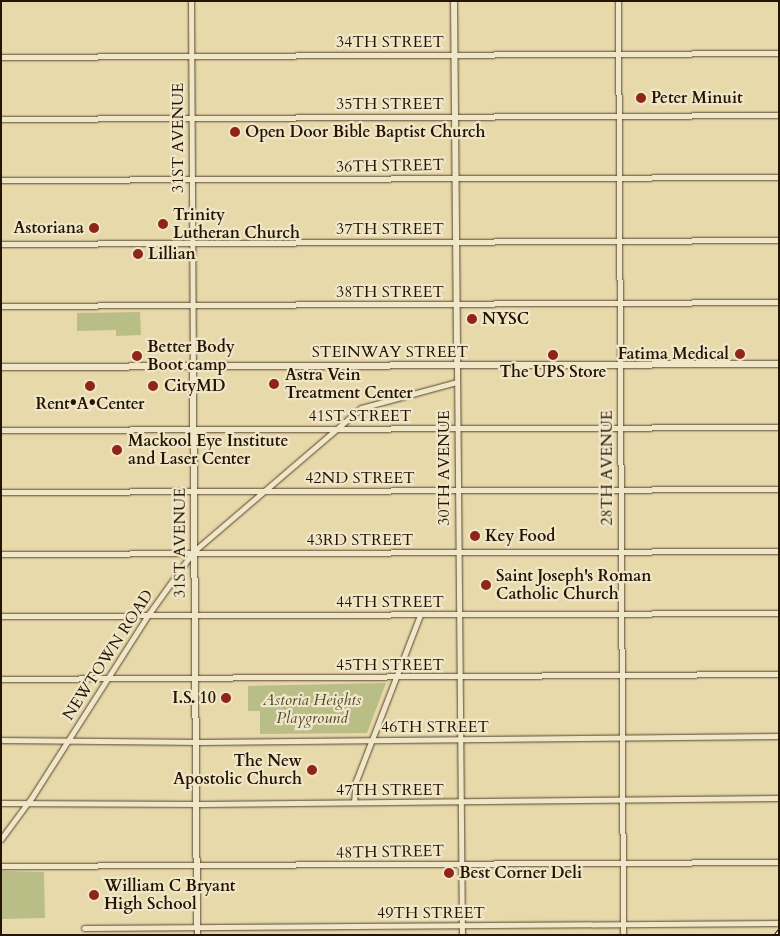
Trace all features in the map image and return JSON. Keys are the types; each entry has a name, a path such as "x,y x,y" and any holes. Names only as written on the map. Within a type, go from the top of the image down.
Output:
{"street":[{"name":"31ST AVENUE","path":"191,1 196,935"},
{"name":"30TH AVENUE","path":"454,1 459,802 462,935"},
{"name":"28TH AVENUE","path":"618,1 623,935"},
{"name":"34TH STREET","path":"1,57 779,53"},
{"name":"35TH STREET","path":"1,119 779,115"},
{"name":"36TH STREET","path":"1,180 779,177"},
{"name":"37TH STREET","path":"1,244 779,240"},
{"name":"38TH STREET","path":"1,306 779,302"},
{"name":"STEINWAY STREET","path":"1,367 779,364"},
{"name":"NEWTOWN ROAD","path":"1,839 29,802 148,615 193,552 361,408 457,382"},
{"name":"41ST STREET","path":"1,430 779,426"},
{"name":"42ND STREET","path":"1,492 779,489"},
{"name":"43RD STREET","path":"1,554 779,551"},
{"name":"44TH STREET","path":"1,616 779,613"},
{"path":"354,802 356,781 420,615"},
{"name":"45TH STREET","path":"1,679 396,678 779,674"},
{"name":"46TH STREET","path":"1,740 195,741 779,736"},
{"name":"47TH STREET","path":"1,803 459,802 779,798"},
{"name":"48TH STREET","path":"1,866 779,862"},
{"name":"49TH STREET","path":"84,928 779,924"}],"green space":[{"path":"140,312 141,335 116,336 116,330 77,331 77,313"},
{"name":"Astoria Heights Playground","path":"386,683 367,733 260,734 260,711 248,711 248,686"},
{"path":"1,871 44,872 45,918 1,919"}],"railway":[{"path":"776,935 779,931"}],"place":[{"name":"Peter Minuit","path":"641,98"},
{"name":"Open Door Bible Baptist Church","path":"235,132"},
{"name":"Trinity Lutheran Church","path":"163,224"},
{"name":"Astoriana","path":"94,228"},
{"name":"Lillian","path":"138,254"},
{"name":"NYSC","path":"472,319"},
{"name":"Fatima Medical","path":"740,354"},
{"name":"The UPS Store","path":"553,355"},
{"name":"Better Body Boot camp","path":"137,356"},
{"name":"Astra Vein Treatment Center","path":"274,384"},
{"name":"Rent•A•Center","path":"90,386"},
{"name":"CityMD","path":"153,386"},
{"name":"Mackool Eye Institute and Laser Center","path":"117,450"},
{"name":"Key Food","path":"475,536"},
{"name":"Saint Joseph's Roman Catholic Church","path":"486,585"},
{"name":"I.S. 10","path":"226,698"},
{"name":"The New Apostolic Church","path":"312,770"},
{"name":"Best Corner Deli","path":"449,873"},
{"name":"William C Bryant High School","path":"94,895"}]}
